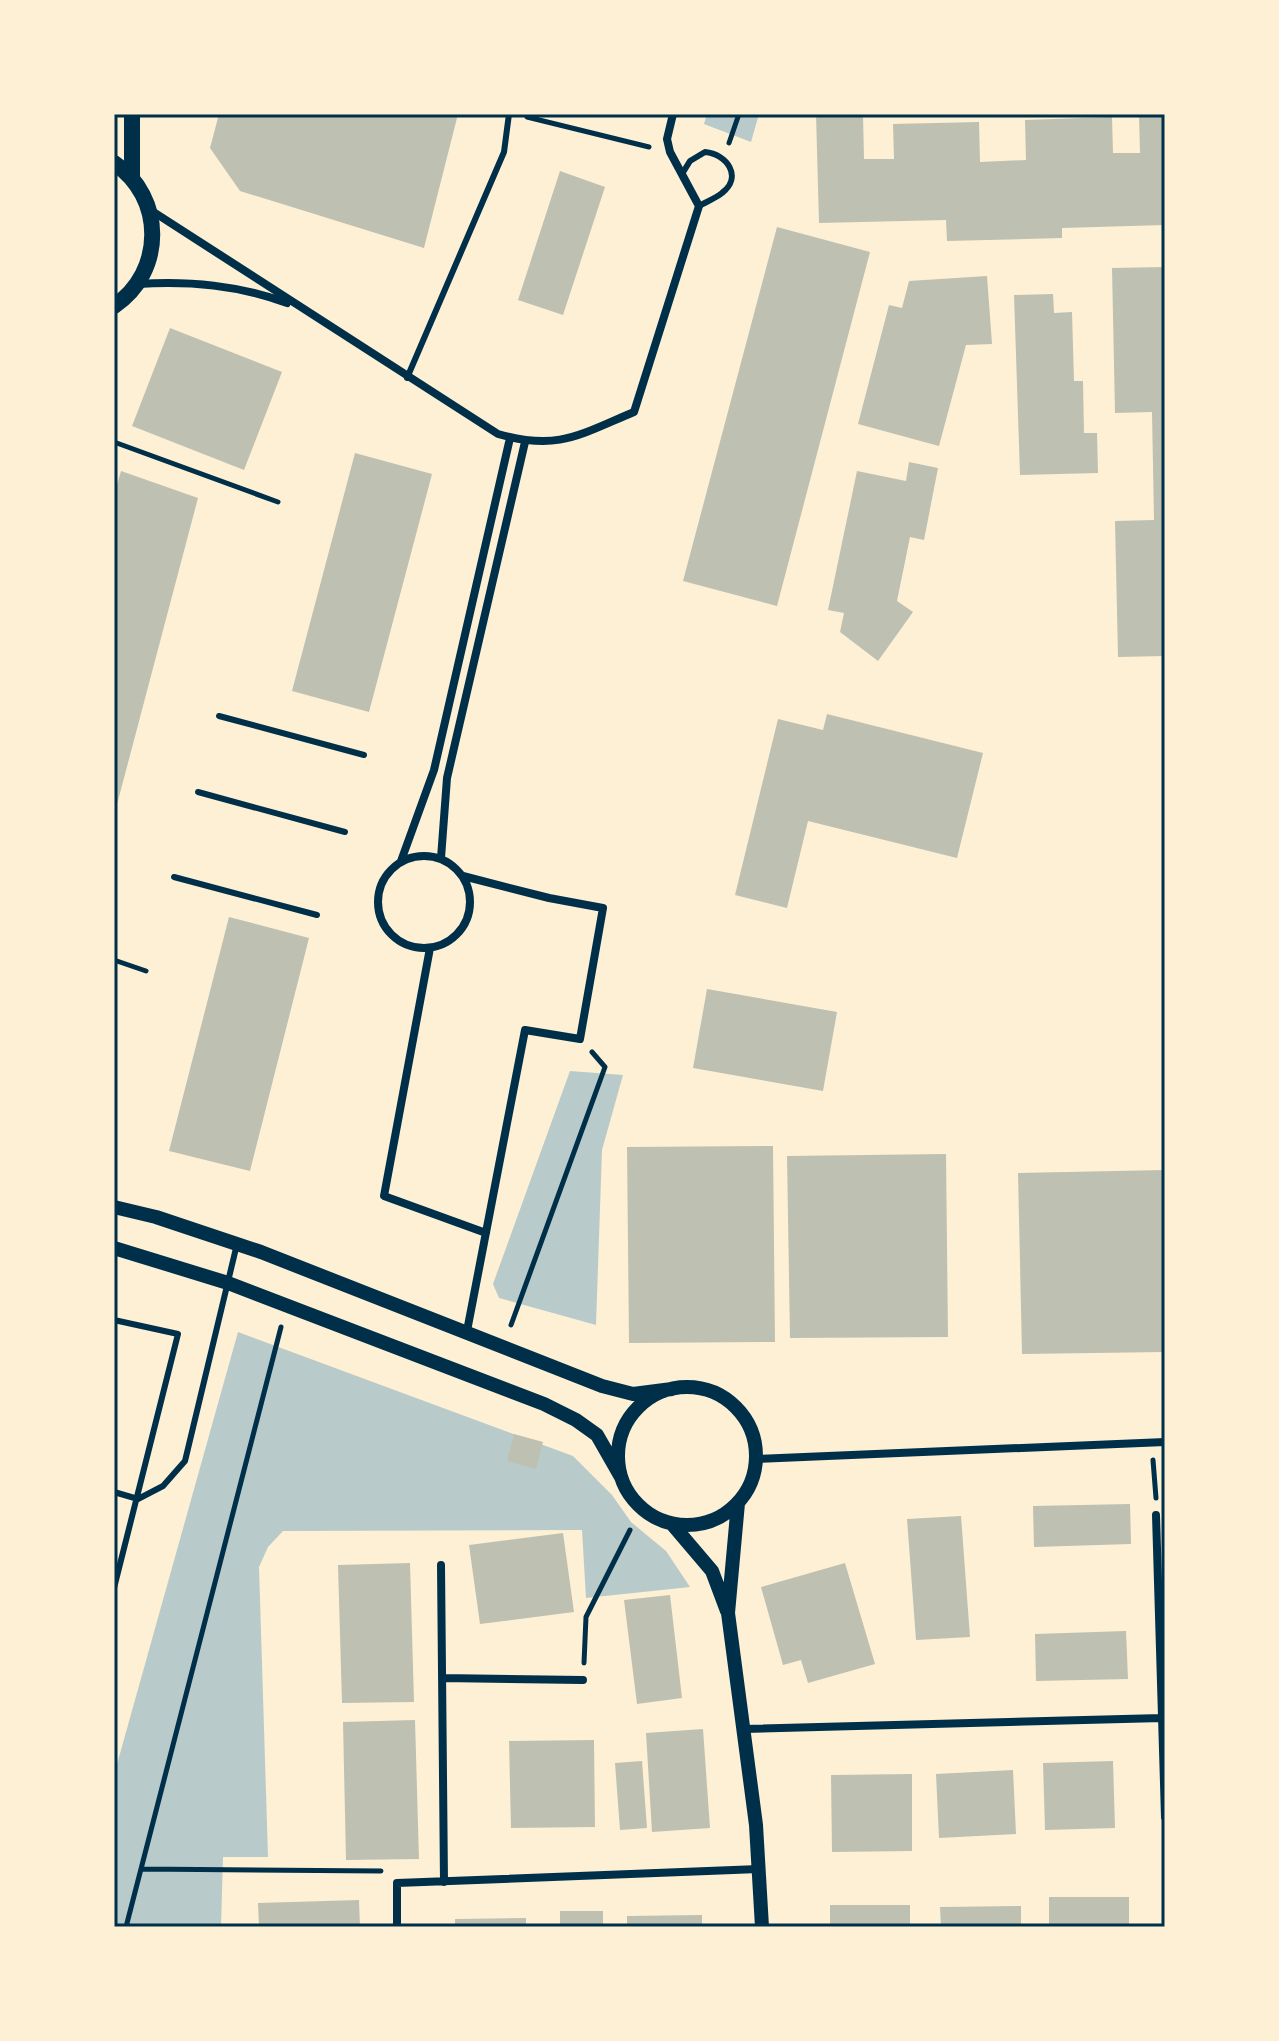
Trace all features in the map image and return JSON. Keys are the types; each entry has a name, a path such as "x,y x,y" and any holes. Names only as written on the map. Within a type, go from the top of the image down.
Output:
{"main road":[{"path":"132,114 132,178"},
{"path":"114,163 132,178 149,209 152,244 146,269 138,284 114,306"}],"street":[{"path":"149,209 498,434 525,442 565,441 634,412 699,206 670,152 667,139 673,114"},
{"path":"138,284 210,284 250,292 303,309"},
{"path":"401,861 434,770 510,438"},
{"path":"441,858 447,778 525,442"},
{"path":"463,876 471,903 467,919 453,938 430,948 414,948 384,927 377,900 388,872 401,861 428,855 441,858 463,876 603,908 580,1039 525,1030 467,1331"},
{"path":"430,948 384,1196 486,1233"},
{"path":"114,1207 156,1217 237,1244 602,1386 633,1394 693,1387 713,1392 731,1403 749,1428 756,1459 751,1482 738,1503 719,1518 696,1525 672,1524 655,1518 640,1508 628,1493 597,1435 544,1404 228,1283 114,1248"},
{"path":"621,1477 618,1454 622,1431 633,1412 651,1397 672,1389"},
{"path":"756,1459 1165,1442"},
{"path":"728,1613 738,1503"},
{"path":"1156,1515 1165,1817"},
{"path":"672,1524 712,1571 728,1613 760,1869 762,1927"},
{"path":"441,1565 444,1882"},
{"path":"442,1678 583,1680"},
{"path":"744,1729 1162,1718"},
{"path":"397,1927 397,1883 760,1869"}],"lane":[{"path":"407,378 504,152 512,114"},
{"path":"681,175 697,155 705,152 723,157 729,165 730,182 722,194 699,206"},
{"path":"219,716 364,755"},
{"path":"198,792 345,832"},
{"path":"174,877 317,915"},
{"path":"114,1492 138,1499 163,1486 185,1461 237,1244"},
{"path":"114,1320 178,1334 114,1588"}],"path":[{"path":"512,114 670,152"},
{"path":"723,157 739,114"},
{"path":"114,442 278,502"},
{"path":"114,960 146,971"},
{"path":"511,1325 605,1067 580,1039"},
{"path":"126,1927 282,1326"},
{"path":"1152,1443 1156,1515"},
{"path":"583,1680 586,1617 630,1530"},
{"path":"141,1869 383,1871 397,1883"}],"shaded area":[{"path":"707,114 759,114 751,142 704,124"},
{"path":"570,1071 623,1075 602,1150 596,1325 499,1298 493,1284"},
{"path":"238,1332 573,1456 612,1495 631,1522 666,1551 690,1587 586,1598 582,1530 283,1531 268,1547 259,1567 268,1857 223,1857 221,1927 114,1927 114,1775"}],"building":[{"path":"219,114 458,114 424,248 240,191 210,148"},
{"path":"816,114 863,114 864,159 894,159 893,124 979,122 980,162 1026,160 1025,120 1112,117 1113,153 1140,153 1139,114 1165,114 1165,225 1062,228 1062,238 947,241 946,220 819,223"},
{"path":"560,171 605,187 563,315 518,300"},
{"path":"777,227 870,252 777,606 683,581"},
{"path":"1165,267 1165,656 1118,657 1115,521 1154,520 1152,412 1115,413 1112,268"},
{"path":"987,276 992,344 966,345 939,446 858,424 889,305 902,308 909,281"},
{"path":"1053,294 1054,313 1072,312 1074,381 1083,381 1084,433 1097,433 1098,473 1020,475 1014,295"},
{"path":"170,328 282,372 244,470 132,426"},
{"path":"355,453 432,474 369,712 292,691"},
{"path":"909,462 938,468 924,540 910,537 897,601 913,612 878,661 840,632 844,613 828,610 857,471 906,481"},
{"path":"121,471 198,498 115,812 114,495"},
{"path":"827,714 983,753 957,858 808,821 787,908 735,895 778,719 823,730"},
{"path":"229,917 309,938 250,1171 169,1151"},
{"path":"707,989 837,1012 823,1091 693,1068"},
{"path":"773,1146 775,1342 629,1343 627,1147"},
{"path":"946,1154 948,1337 790,1338 787,1156"},
{"path":"1165,1170 1165,1352 1022,1354 1018,1173"},
{"path":"514,1434 543,1442 536,1469 507,1461"},
{"path":"1130,1504 1131,1544 1034,1547 1033,1506"},
{"path":"961,1516 970,1637 916,1640 907,1519"},
{"path":"563,1533 574,1612 480,1624 469,1545"},
{"path":"410,1563 414,1702 342,1703 338,1565"},
{"path":"845,1563 875,1664 808,1683 801,1660 783,1665 761,1587"},
{"path":"670,1595 682,1698 637,1704 624,1600"},
{"path":"1126,1631 1128,1679 1036,1681 1035,1634"},
{"path":"415,1720 419,1859 346,1860 343,1722"},
{"path":"703,1729 710,1828 652,1832 646,1733"},
{"path":"594,1740 595,1827 511,1828 509,1741"},
{"path":"642,1761 647,1828 620,1830 615,1763"},
{"path":"1113,1761 1115,1828 1045,1830 1043,1763"},
{"path":"1013,1770 1016,1834 939,1838 936,1774"},
{"path":"912,1774 912,1851 832,1852 831,1775"},
{"path":"1049,1897 1129,1897 1129,1927 1049,1927"},
{"path":"359,1900 360,1927 259,1927 258,1903"},
{"path":"830,1905 910,1905 910,1927 830,1927"},
{"path":"1021,1906 1021,1927 941,1927 940,1907"},
{"path":"560,1911 603,1911 603,1927 560,1927"},
{"path":"702,1915 702,1927 627,1927 627,1916"},
{"path":"526,1918 526,1927 455,1927 455,1919"}]}
